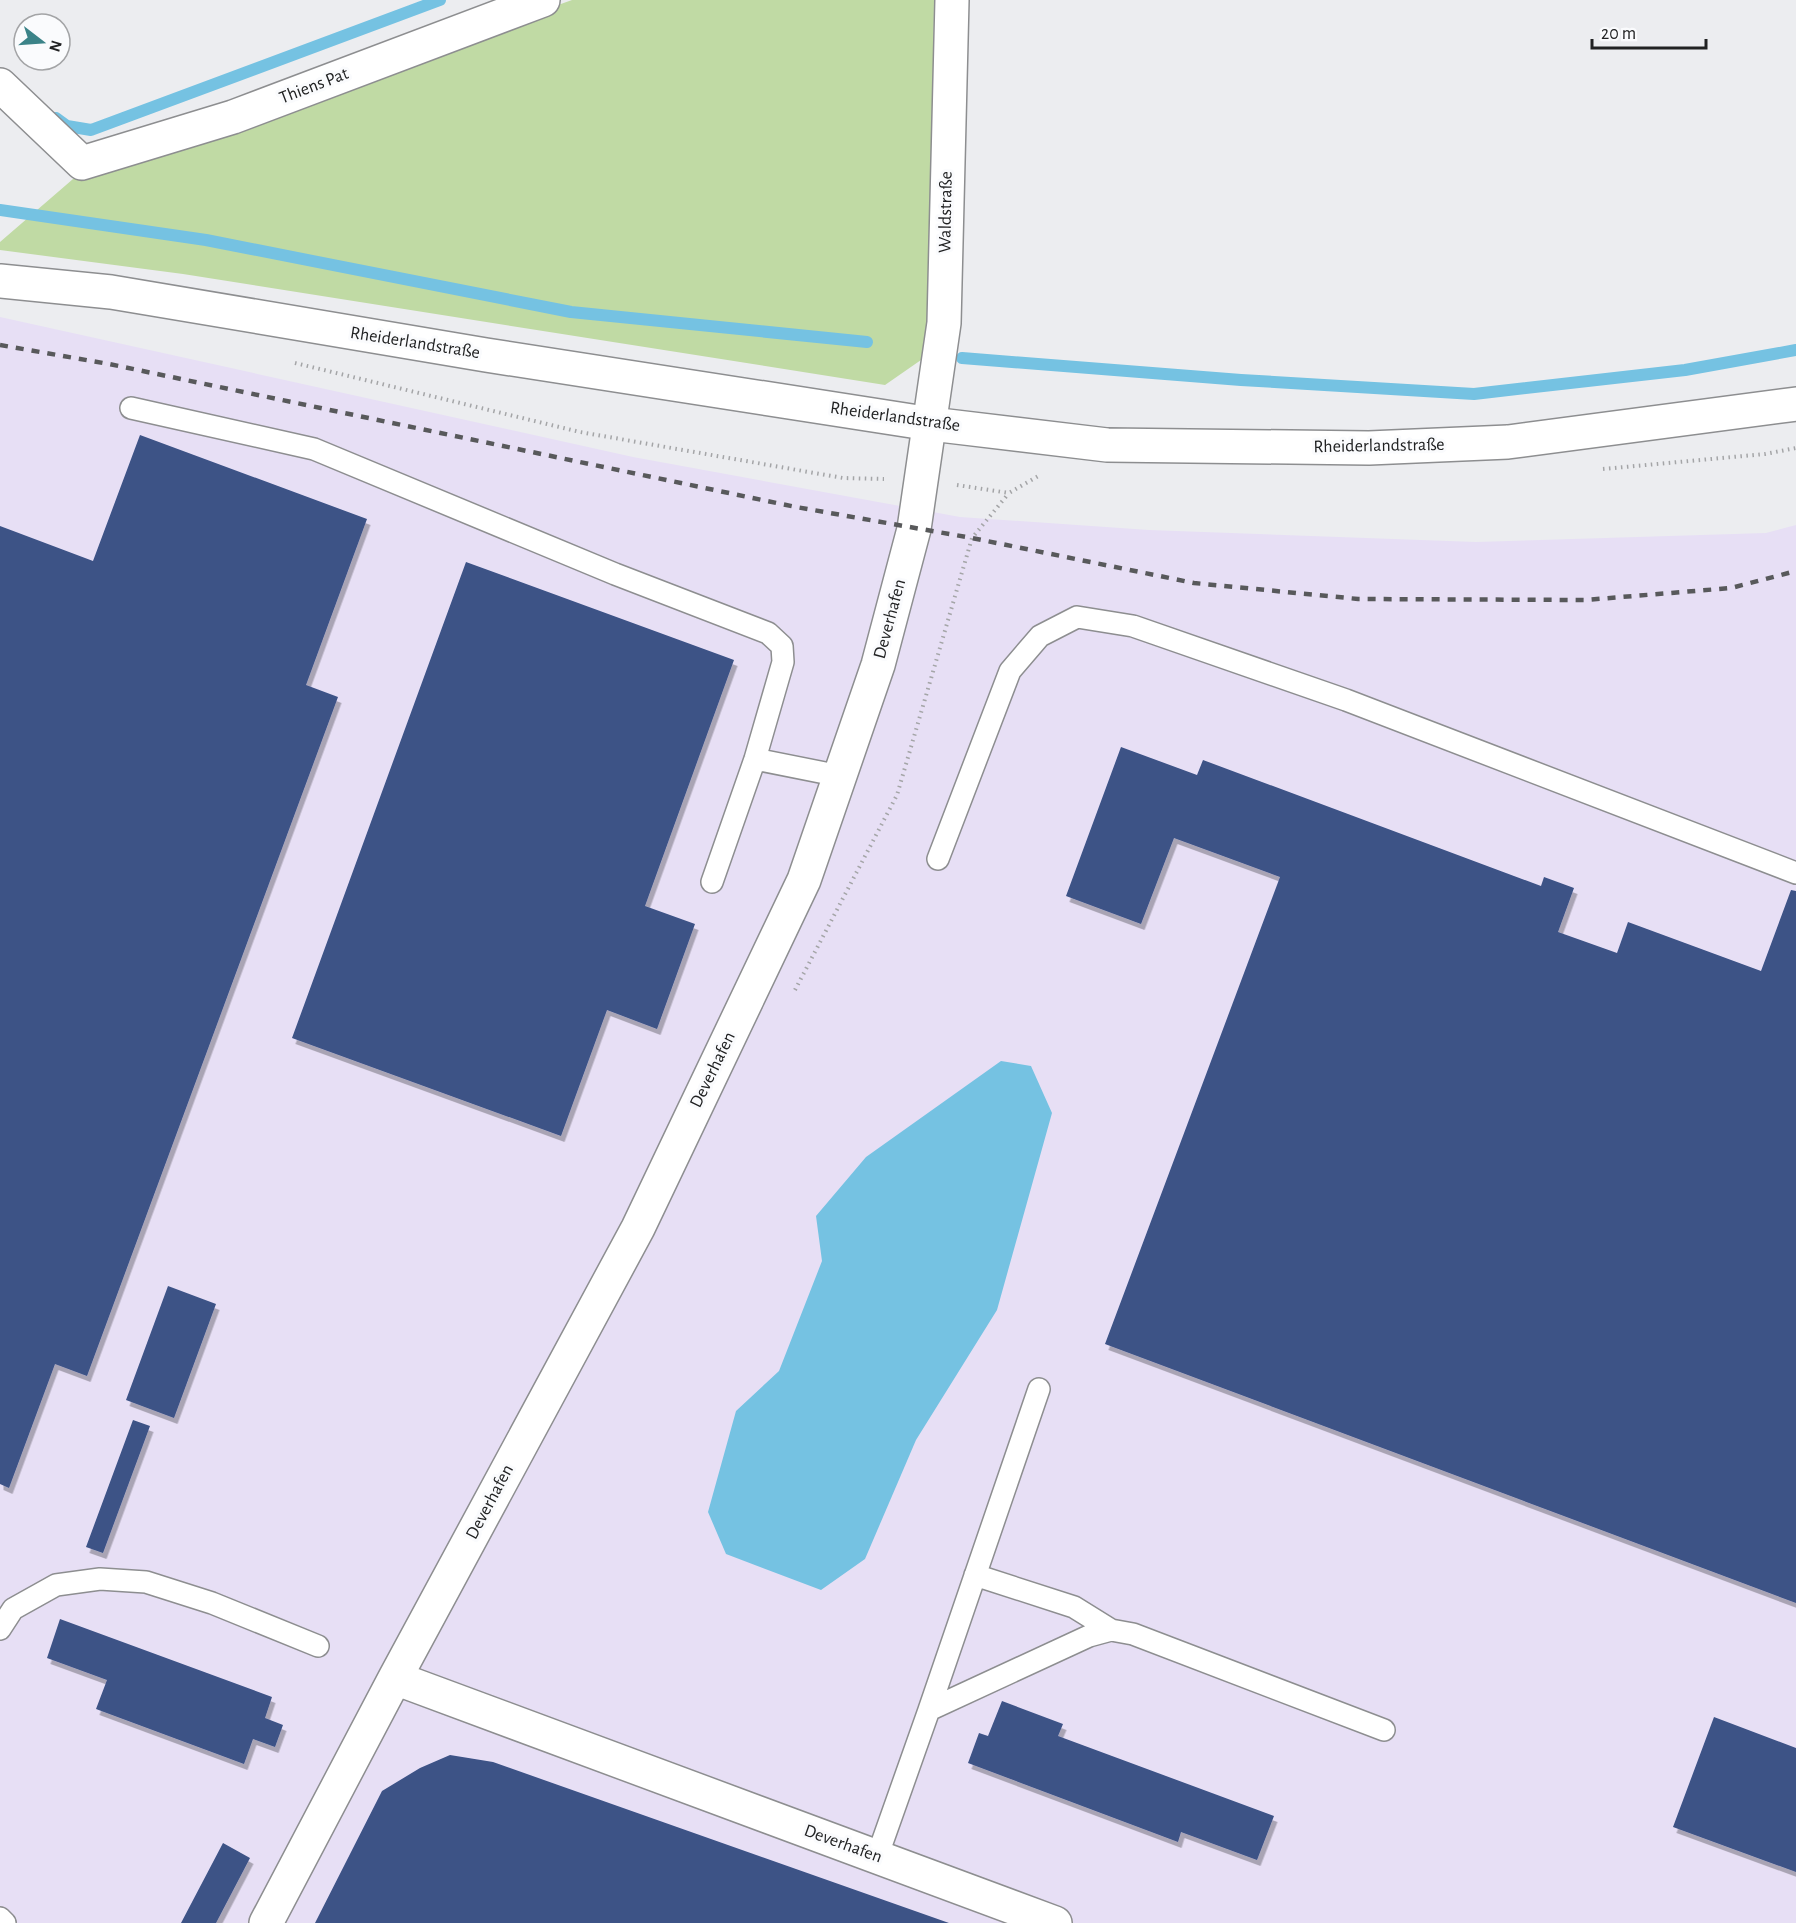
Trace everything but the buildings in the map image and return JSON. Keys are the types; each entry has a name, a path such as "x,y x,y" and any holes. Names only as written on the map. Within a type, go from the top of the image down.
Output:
{"street":[{"name":"Thiens Pat","path":"0,85 82,163 233,117 543,0"},
{"name":"Waldstraße","path":"931,423 944,323 952,0"},
{"name":"Rheiderlandstraße","path":"0,281 111,292 486,355 931,423 1107,444 1369,448 1508,442 1796,404"},
{"name":"Deverhafen","path":"266,1923 395,1678 638,1228 804,880 878,665 914,529 931,423"},
{"name":"Deverhafen","path":"395,1678 1055,1923"}],"lane":[{"path":"131,408 314,448 615,574 768,633 782,646 783,662 755,759 712,882"},
{"path":"938,859 1010,670 1040,636 1077,617 1133,626 1346,700 1796,873"},
{"path":"755,759 840,776"},
{"path":"877,1857 1040,1389"},
{"path":"975,1575 1074,1607 1111,1630 1133,1634 1384,1730"},
{"path":"0,1629 14,1609 56,1585 100,1579 146,1582 212,1603 318,1646"},
{"path":"929,1710 1089,1636 1111,1630"},
{"path":"0,1918 5,1923"}],"shaded area":[{"path":"0,317 633,457 960,517 1149,530 1476,542 1766,533 1796,525 1796,1923 0,1923"}],"green space":[{"path":"572,0 934,0 931,314 921,360 885,385 183,274 0,250 0,242 73,179"}],"water":[{"path":"1001,1061 1031,1066 1052,1113 997,1310 916,1440 865,1559 821,1590 726,1554 708,1512 736,1411 779,1371 822,1261 816,1216 866,1157"}],"waterway":[{"path":"56,118 67,126 91,130 440,0"},
{"path":"0,210 206,240 571,312 867,342"},
{"path":"962,358 1241,380 1474,394 1685,370 1796,350"}],"railway":[{"path":"0,345 109,364 796,507 972,538 1194,583 1358,599 1585,600 1731,588 1796,571"}]}
